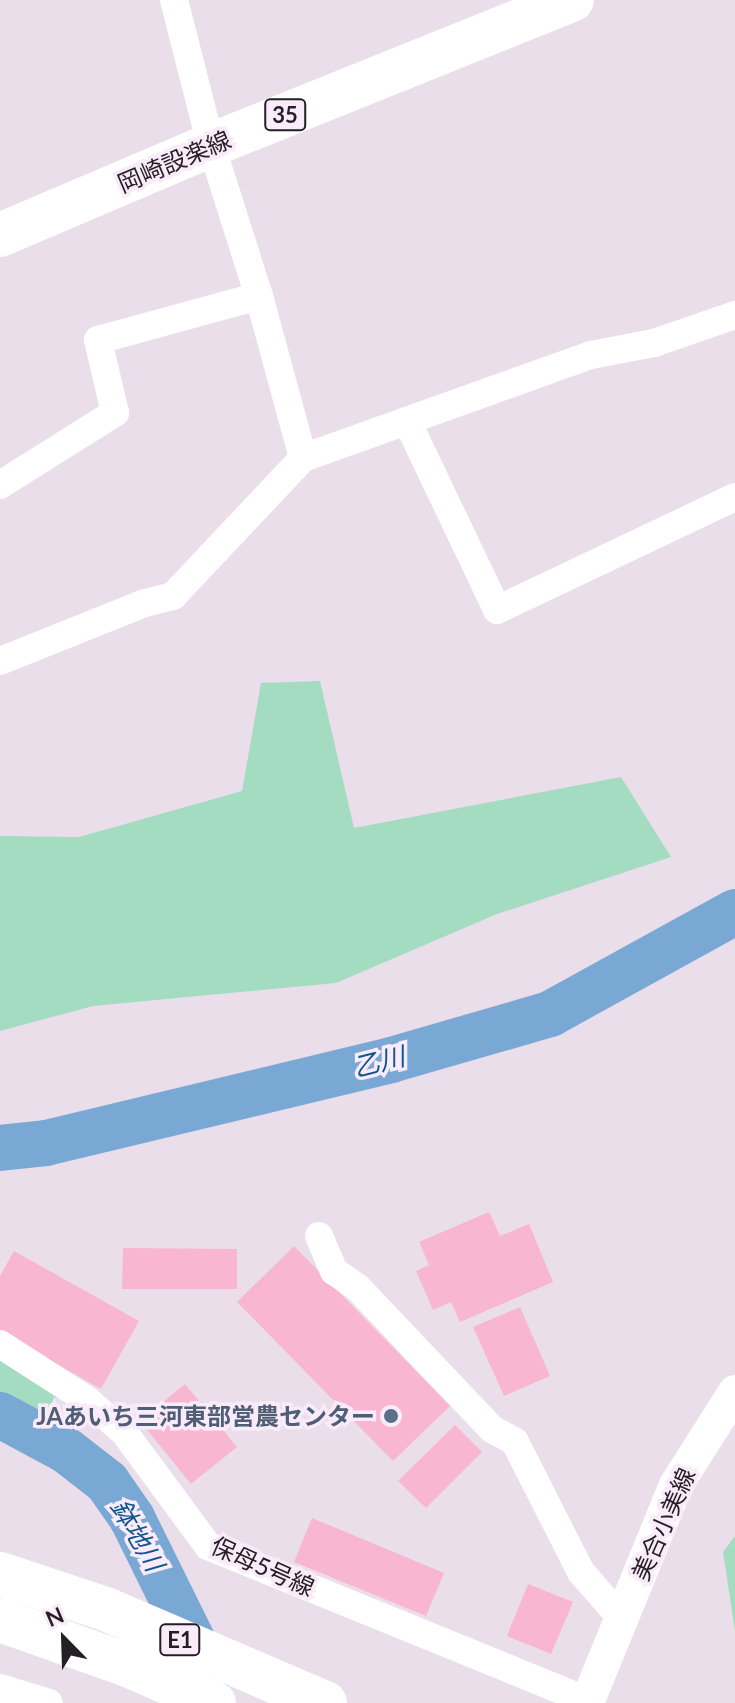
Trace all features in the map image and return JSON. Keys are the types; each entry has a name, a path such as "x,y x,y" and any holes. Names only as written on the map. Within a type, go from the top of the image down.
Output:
{"main road":[{"name":"岡崎設楽線","path":"0,235 211,145 572,0"},
{"name":"E1","path":"0,1574 108,1610 325,1703"},
{"name":"E1","path":"0,1620 128,1665 214,1703"}],"street":[{"path":"174,0 211,145 259,296 303,458"},
{"path":"0,485 115,413 98,340 259,296"},
{"path":"0,661 145,603 173,596 303,458 408,423 591,355 654,343 735,315"},
{"path":"408,423 497,610 735,497"},
{"path":"319,1236 334,1271 358,1288 492,1429 515,1442 581,1572 623,1620"},
{"name":"保母5号線","path":"0,1344 87,1400 124,1432 208,1546 588,1702"},
{"name":"美合小美線","path":"588,1702 676,1485 735,1392"},
{"path":"0,1688 49,1703"}],"green space":[{"path":"320,681 354,828 621,777 671,857 497,914 336,983 93,1006 0,1031 0,836 79,837 242,791 261,683"},
{"path":"0,1336 59,1395 22,1433 0,1429"},
{"path":"735,1536 735,1631 723,1552"}],"building":[{"path":"489,1212 500,1236 529,1224 553,1282 460,1322 451,1302 433,1310 416,1271 429,1265 419,1242"},
{"path":"294,1246 450,1406 393,1461 237,1302"},
{"path":"123,1248 237,1249 237,1289 122,1289"},
{"path":"14,1251 139,1321 101,1389 0,1332 0,1276"},
{"path":"520,1307 550,1376 504,1396 473,1327"},
{"path":"185,1384 237,1447 191,1484 140,1421"},
{"path":"455,1425 482,1452 426,1508 398,1481"},
{"path":"312,1518 444,1573 426,1616 294,1562"},
{"path":"528,1584 573,1602 551,1654 507,1636"}],"waterway":[{"name":"乙川","path":"0,1148 46,1143 391,1060 550,1014 735,912"},
{"name":"鉢地川","path":"0,1415 67,1451 107,1482 132,1518 209,1674"}],"place":[{"name":"JAあいち三河東部営農センター","path":"391,1416"}]}
